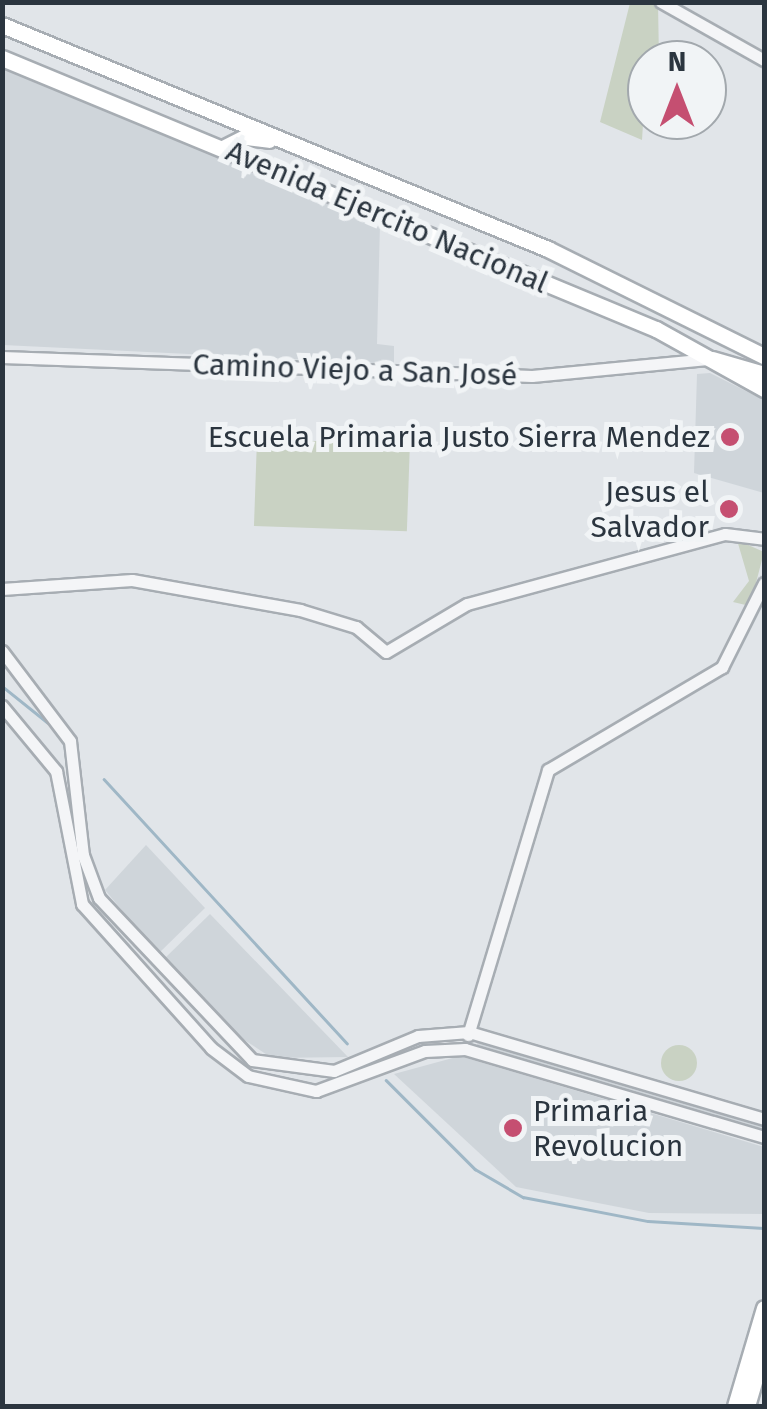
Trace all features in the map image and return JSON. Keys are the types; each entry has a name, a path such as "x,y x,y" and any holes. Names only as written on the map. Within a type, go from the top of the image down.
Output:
{"main road":[{"name":"Avenida Ejercito Nacional","path":"2,25 282,138 691,316 764,356"},
{"name":"Avenida Ejercito Nacional","path":"2,58 636,320 764,389"},
{"path":"223,148 246,137 282,138"},
{"path":"636,320 690,333 691,316"},
{"path":"708,359 764,374"},
{"path":"735,1406 763,1319"},
{"path":"747,1406 764,1348"}],"street":[{"path":"661,2 764,60"},
{"name":"Camino Viejo a San José","path":"2,357 478,376 708,359"},
{"path":"2,589 132,580 300,610 356,627 386,652 467,604 725,534 764,538"},
{"path":"465,1049 548,770 722,667 764,583"},
{"path":"2,651 50,703 74,756 84,855 109,914 208,1022 269,1066 334,1071 418,1036 469,1032 764,1119"},
{"path":"2,706 53,762 63,788 71,875 96,924 248,1076 316,1091 425,1051 465,1049 764,1137"},
{"path":"53,762 74,756"},
{"path":"63,788 74,756"},
{"path":"96,924 109,914"}],"shaded area":[{"path":"3,69 380,224 377,344 394,346 394,364 3,345"},
{"name":"Escuela Primaria Justo Sierra Mendez","path":"710,373 764,400 764,493 694,473 697,374"},
{"path":"146,845 205,908 158,954 105,890"},
{"path":"210,914 348,1057 272,1058 232,1032 164,959"},
{"path":"479,1038 764,1125 761,1134 476,1047"},
{"path":"460,1056 764,1147 764,1214 649,1213 516,1187 394,1074"}],"green space":[{"path":"630,3 658,3 659,40 627,40 627,134 600,122"},
{"path":"257,439 410,444 407,531 254,526"},
{"path":"737,540 764,552 750,606 733,602 749,581"},
{"path":"679,1045 692,1050 697,1063 692,1076 679,1081 666,1076 661,1063 666,1050"}],"waterway":[{"path":"2,686 47,722"},
{"path":"104,779 347,1043"},
{"path":"386,1080 475,1169 523,1197 648,1221 764,1228"}],"place":[{"name":"Escuela Primaria Justo Sierra Mendez","path":"730,437"},
{"name":"Jesus el Salvador","path":"729,509"},
{"name":"Primaria Revolucion","path":"513,1128"}]}
